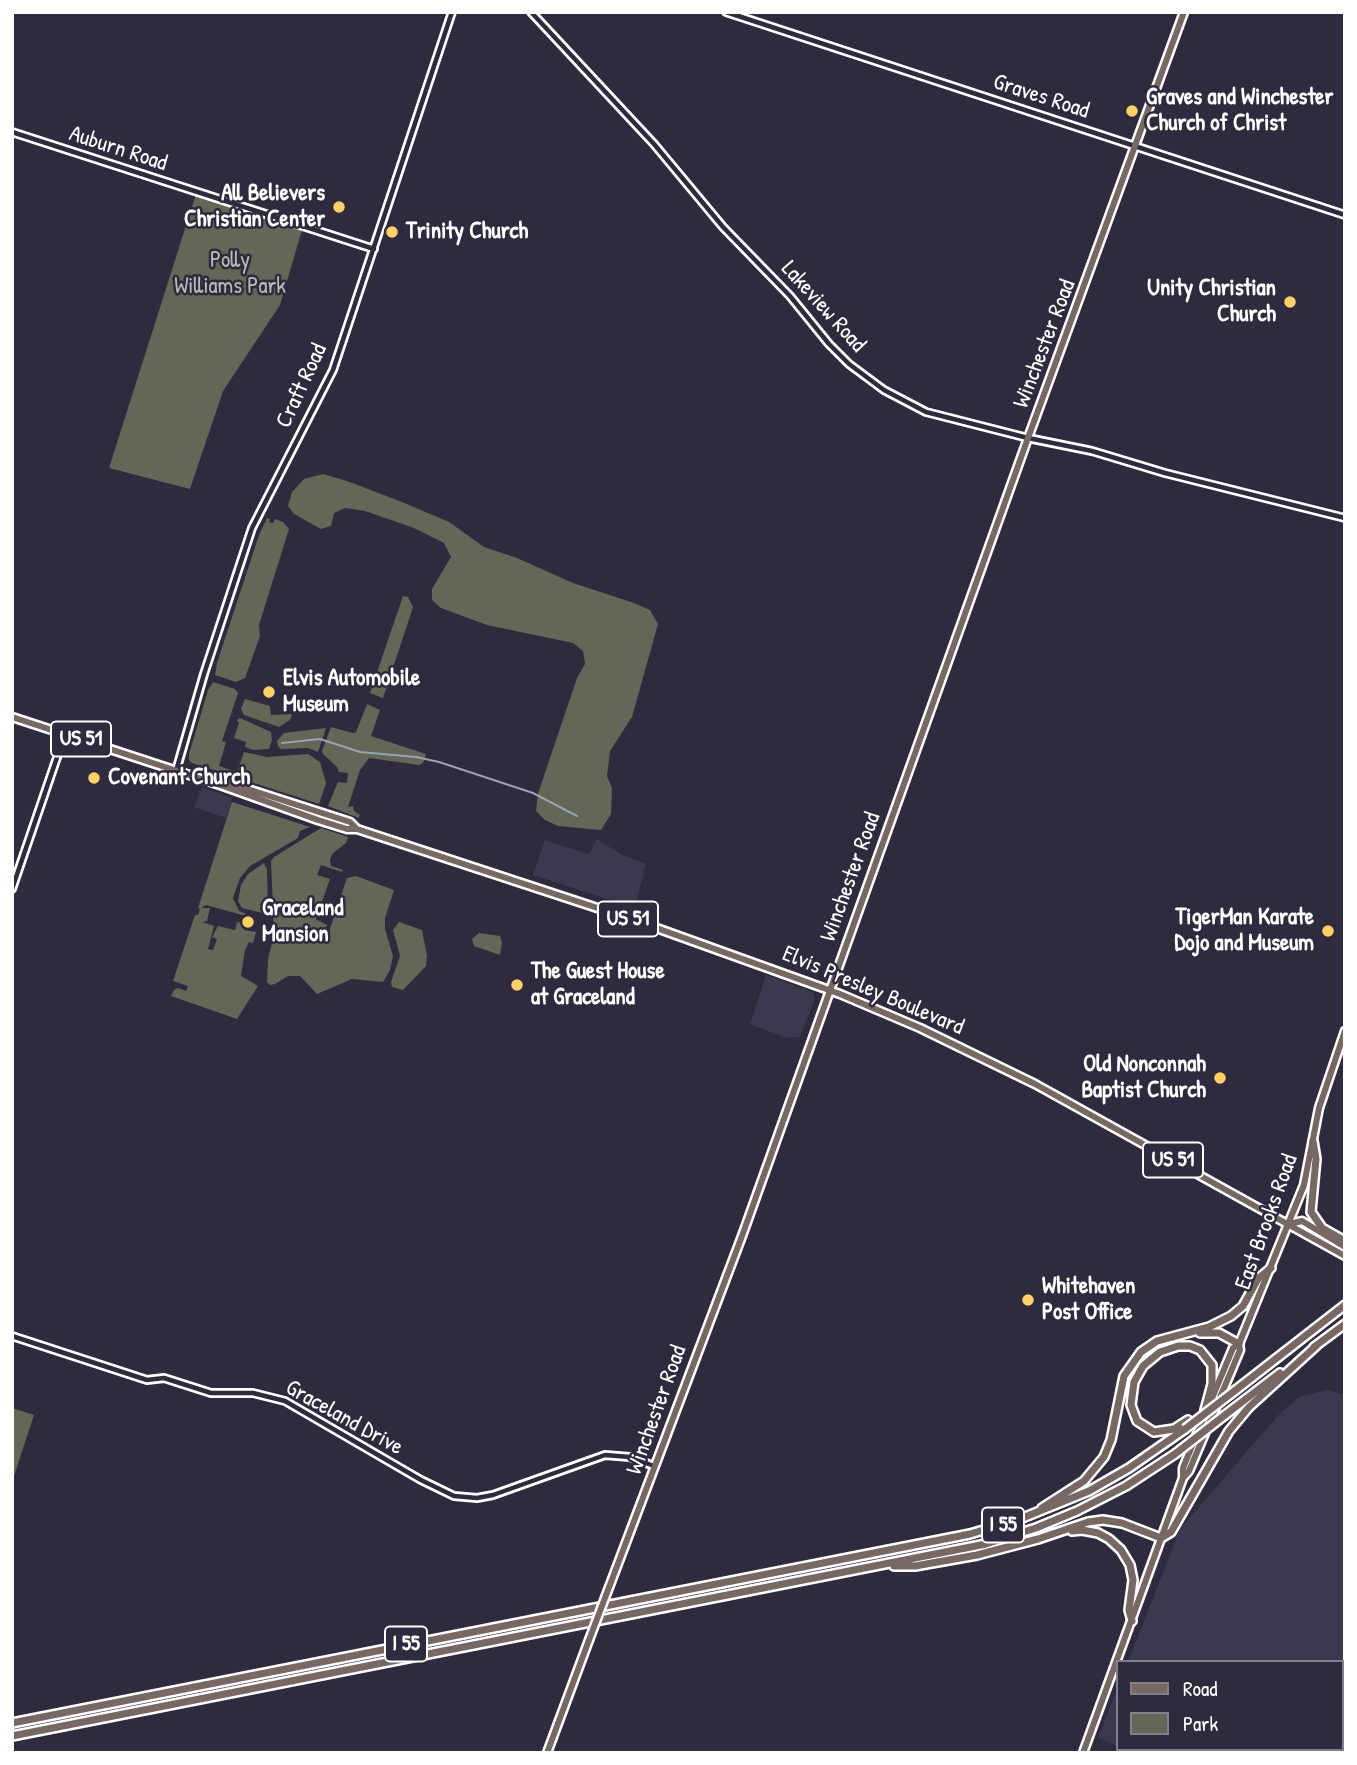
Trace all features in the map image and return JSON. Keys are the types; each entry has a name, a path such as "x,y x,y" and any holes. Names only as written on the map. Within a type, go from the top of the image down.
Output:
{"highway":[{"path":"1313,1141 1316,1159 1311,1212 1319,1226 1345,1244"},
{"path":"1020,1520 1073,1489 1104,1457 1111,1440 1122,1384 1131,1364 1141,1352 1157,1341 1209,1327 1231,1316 1243,1306 1258,1279 1270,1268"},
{"path":"1202,1422 1212,1384 1212,1365 1200,1350 1190,1346 1178,1346 1160,1352 1143,1367 1134,1382 1131,1405 1137,1421 1154,1432 1187,1424 1197,1413 1210,1409 1345,1305"},
{"name":"I 55","path":"12,1736 986,1544 1036,1528 1101,1499 1175,1454 1345,1324"},
{"path":"1182,1334 1213,1332 1239,1344"},
{"path":"876,1567 915,1566 948,1561 1006,1548 1088,1522 1103,1520 1122,1523 1161,1538 1171,1532 1229,1431 1250,1407 1316,1346"},
{"name":"I 55","path":"12,1723 931,1542 1020,1520 1111,1479 1187,1424"},
{"path":"1058,1533 1091,1531 1104,1535 1121,1550 1130,1565 1133,1580 1129,1610 1132,1621"}],"main road":[{"name":"Winchester Road","path":"547,1753 741,1236 1184,12"},
{"name":"Elvis Presley Boulevard","path":"12,717 223,786 232,784 350,822 357,829 637,921 829,989 995,1063 1345,1255"},
{"name":"East Brooks Road","path":"1183,1478 1189,1471 1240,1350 1239,1344 1306,1179 1319,1108 1345,1031"},
{"path":"1289,1224 1302,1221 1345,1244"},
{"name":"East Brooks Road","path":"1118,1660 1183,1478 1183,1468 1233,1348 1239,1344"},
{"name":"East Brooks Road","path":"1083,1753 1116,1664"}],"street":[{"name":"Craft Road","path":"176,771 200,686 252,528 333,370 452,12"},
{"name":"Lakeview Road","path":"531,12 654,144 723,227 790,296 829,344 849,364 884,390 926,412 1028,438 1089,450 1164,473 1345,518"},
{"name":"Graves Road","path":"726,12 1345,215"},
{"name":"Auburn Road","path":"12,132 374,249"},
{"path":"12,889 65,734"},
{"name":"Graceland Drive","path":"12,1336 147,1380 164,1378 211,1393 253,1393 285,1401 421,1480 454,1496 477,1498 493,1495 605,1455 631,1457 654,1466"}],"shaded area":[{"path":"202,787 232,798 226,818 194,807"},
{"path":"597,839 622,855 646,864 635,908 533,875 545,840 589,854"},
{"path":"766,975 813,992 815,999 800,1037 787,1038 750,1024"},
{"path":"1327,1390 1345,1395 1345,1753 1308,1751 1343,1751 1343,1660 1129,1660 1180,1529 1282,1411 1301,1396"},
{"path":"1116,1693 1116,1746 1098,1738"}],"green space":[{"name":"Polly Williams Park","path":"196,194 302,230 280,305 223,391 190,489 109,468"},
{"path":"323,474 449,522 484,547 650,610 658,624 632,717 610,751 607,776 612,788 611,814 601,830 558,826 545,820 536,811 538,794 551,755 577,678 585,664 583,651 573,643 487,625 441,608 432,600 432,589 451,557 444,543 414,528 365,511 345,508 334,513 331,526 321,529 294,514 288,506 292,492 304,479"},
{"path":"267,518 273,523 275,519 283,522 289,529 259,625 260,636 245,678 236,682 215,675 217,663"},
{"path":"403,596 408,597 413,607 383,698 370,693"},
{"path":"213,682 235,689 238,693 222,741 226,742 219,766 237,772 244,752 267,757 308,754 320,762 326,783 319,804 189,760 208,690"},
{"path":"245,699 270,706 271,715 292,714 290,720 279,727 244,715 241,709"},
{"path":"367,704 380,710 371,736 426,754 423,763 419,765 369,758 360,770 348,807 353,806 354,811 360,815 359,818 328,806 338,782 347,783 348,773 339,772 322,751 331,727 356,732"},
{"path":"240,718 271,732 269,749 253,750 245,747 246,742 234,738 239,723 237,720"},
{"path":"326,728 318,752 308,748 281,749 278,746 277,741 284,733"},
{"path":"232,802 310,827 300,831 298,838 250,866 240,878 233,898 239,911 247,914 246,916 206,905 201,908 210,908 207,921 202,922 214,926 208,949 213,950 217,939 212,937 218,926 235,930 237,922 242,923 244,930 256,932 253,943 249,942 245,950 241,976 258,986 237,1019 171,996 174,990 178,988 186,991 188,986 173,981 195,915 198,915 200,909 198,908"},
{"path":"321,828 348,837 346,843 332,854 330,860 331,866 343,870 342,872 321,865 317,875 330,879 316,919 327,925 323,940 326,941 347,878 356,876 394,890 385,918 385,929 393,956 390,970 383,982 352,979 317,994 300,976 288,976 270,985 267,982 268,959 273,939 283,938 274,934 271,861"},
{"path":"264,863 267,869 268,908 262,913 242,908 238,901 241,885 248,874"},
{"path":"399,922 422,930 427,956 426,966 403,990 392,987 391,982 400,956 393,930"},
{"path":"479,933 500,936 500,955 474,946 472,939"},
{"path":"12,1408 34,1415 12,1482"}],"waterway":[{"path":"282,743 320,739 360,752 439,762 533,793 577,816"}],"place":[{"name":"Graves and Winchester Church of Christ","path":"1132,111"},
{"name":"All Believers Christian Center","path":"339,207"},
{"name":"Trinity Church","path":"392,232"},
{"name":"Unity Christian Church","path":"1290,302"},
{"name":"Elvis Automobile Museum","path":"269,692"},
{"name":"Covenant Church","path":"94,778"},
{"name":"Graceland Mansion","path":"248,922"},
{"name":"TigerMan Karate Dojo and Museum","path":"1328,931"},
{"name":"The Guest House at Graceland","path":"517,985"},
{"name":"Old Nonconnah Baptist Church","path":"1220,1078"},
{"name":"Whitehaven Post Office","path":"1028,1300"}]}
